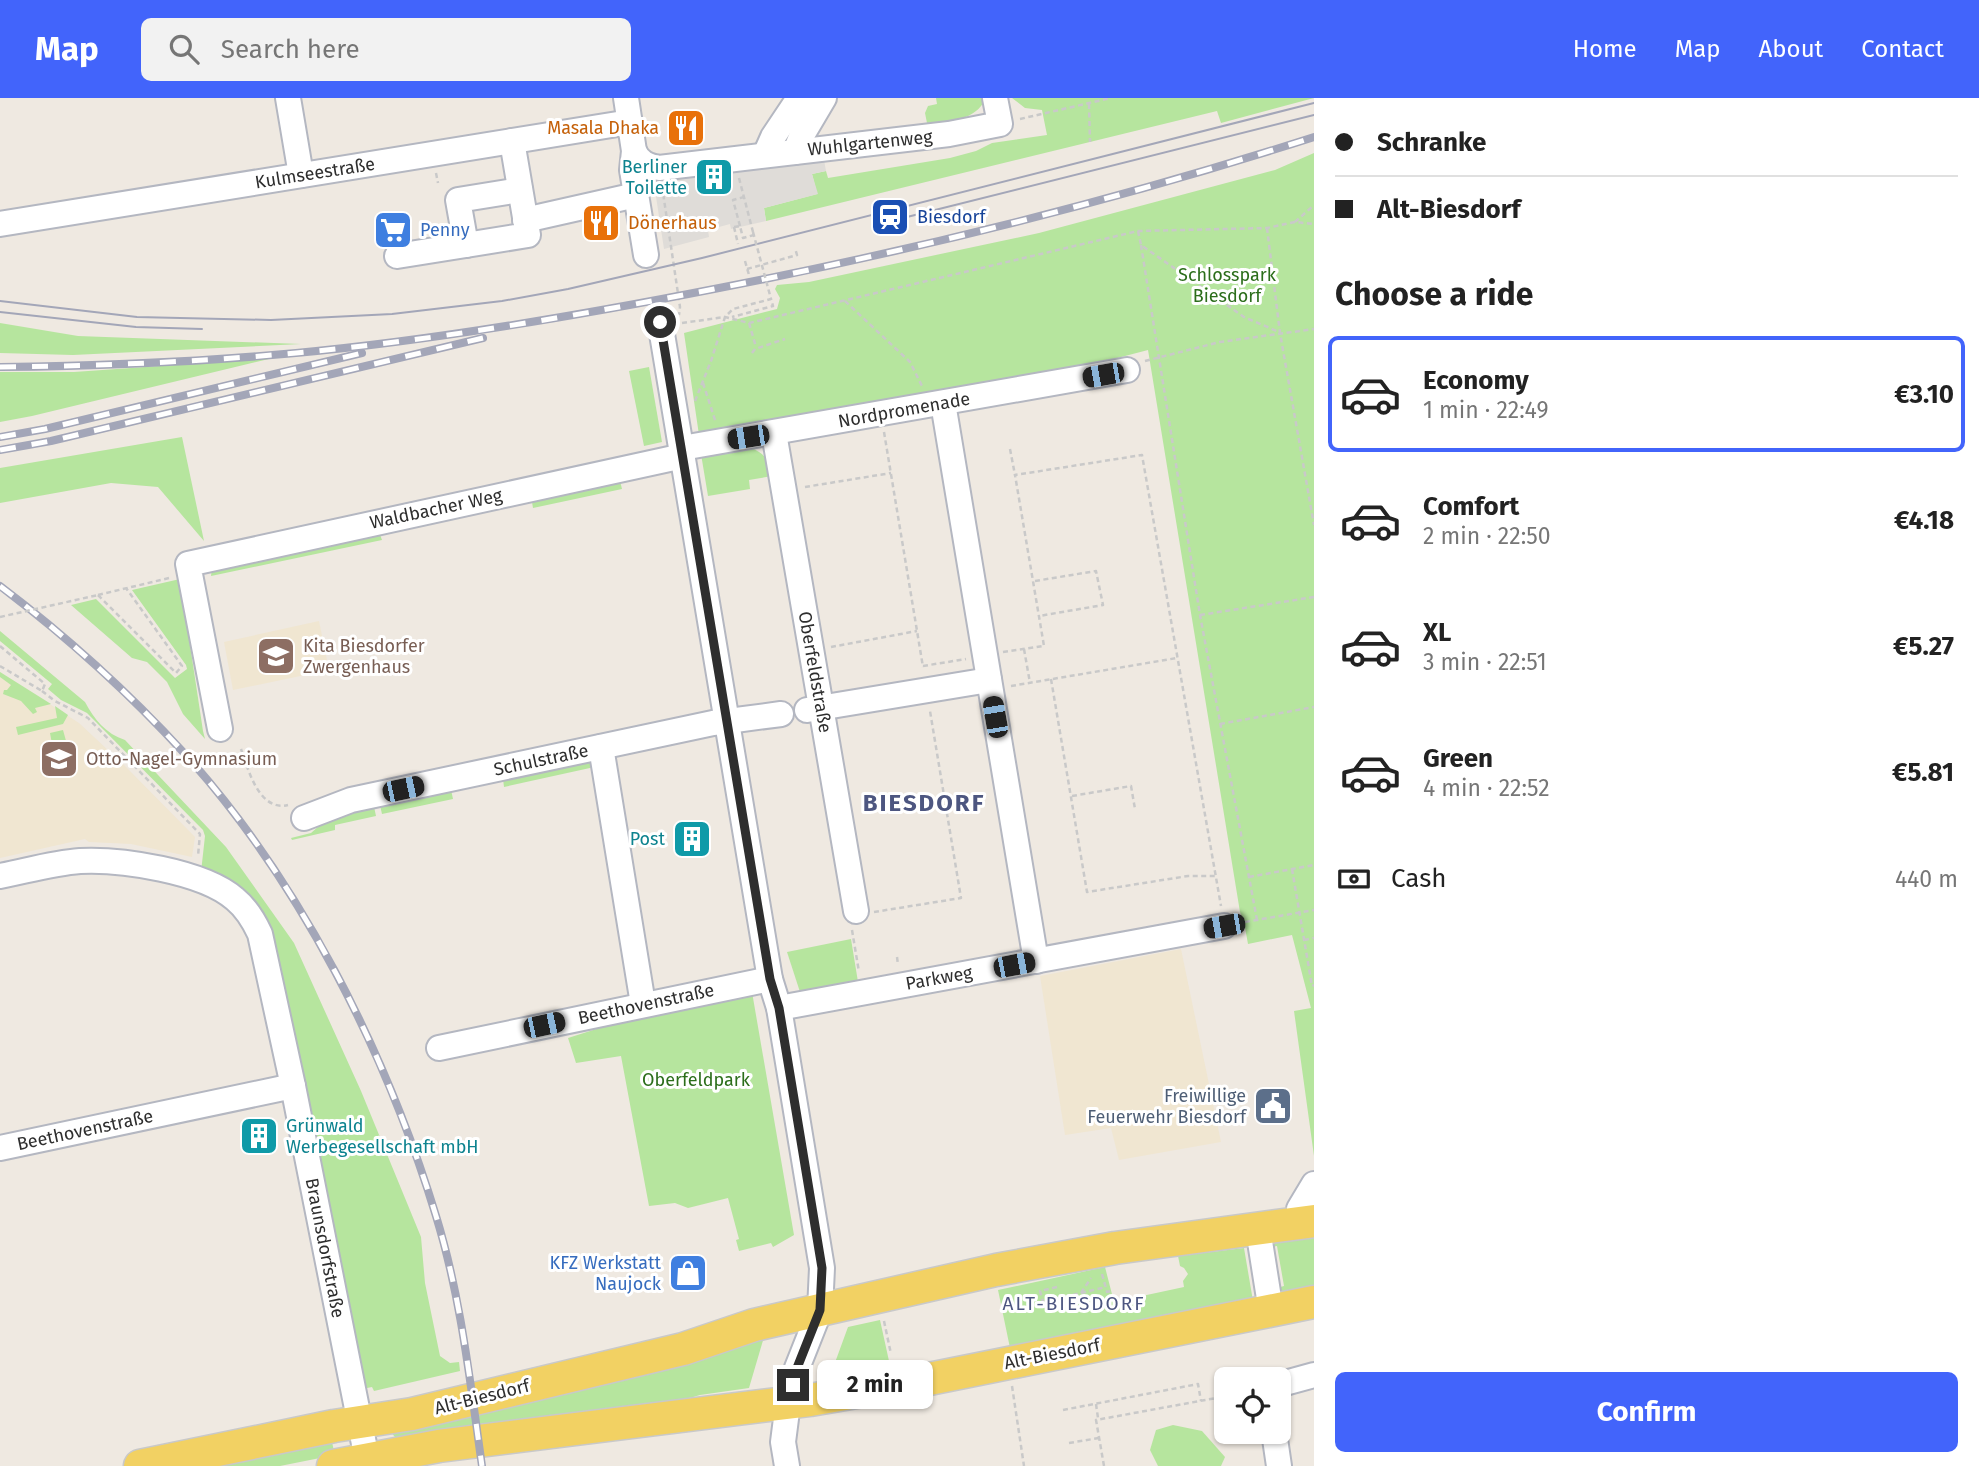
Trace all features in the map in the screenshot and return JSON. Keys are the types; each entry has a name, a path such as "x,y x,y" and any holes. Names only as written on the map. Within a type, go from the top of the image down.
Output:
{"main road":[{"name":"Alt-Biesdorf","path":"140,1466 412,1414 683,1349 754,1325 957,1278 1115,1248 1307,1222"},
{"name":"Alt-Biesdorf","path":"333,1466 367,1459 429,1457 788,1403 921,1380 1314,1302"}],"street":[{"path":"288,98 301,175"},
{"path":"765,155 773,137 799,98"},
{"path":"795,152 824,98"},
{"path":"995,98 1000,124"},
{"path":"628,110 634,151 632,170 646,255"},
{"name":"Kulmseestraße","path":"0,224 512,141 628,110"},
{"name":"Wuhlgartenweg","path":"634,151 638,158 650,167 682,165 949,134 1000,124"},
{"path":"397,256 528,235 512,141"},
{"path":"466,245 458,200 520,190"},
{"path":"525,220 636,195"},
{"path":"673,319 683,452 726,721 770,979 779,1008 822,1268 820,1310 797,1368 788,1403 783,1442 788,1466"},
{"name":"Nordpromenade","path":"683,452 722,441 1127,370"},
{"path":"935,405 988,675 1036,961"},
{"name":"Oberfeldstraße","path":"774,433 812,650 814,708 857,914"},
{"name":"Waldbacher Weg","path":"188,564 683,452"},
{"path":"188,564 220,729"},
{"path":"814,708 927,690 988,675"},
{"name":"Schulstraße","path":"304,818 351,800 726,721 781,714"},
{"path":"601,747 643,1004"},
{"path":"0,876 78,861 188,870"},
{"name":"Braunsdorfstraße","path":"188,870 241,905 254,921 260,934 367,1459"},
{"name":"Parkweg","path":"779,1008 1224,926"},
{"name":"Beethovenstraße","path":"439,1048 770,979"},
{"name":"Beethovenstraße","path":"0,1148 293,1086"},
{"path":"1307,1222 1298,1209 1314,1184"},
{"path":"1258,1229 1271,1311"},
{"path":"1291,1381 1314,1375"},
{"path":"1276,1444 1279,1466"}],"path":[{"path":"1000,124 1111,98"},
{"path":"1089,104 1090,142"},
{"path":"436,173 438,183"},
{"path":"663,194 680,307 673,319"},
{"path":"673,319 732,317 773,306 769,300 764,264 744,197 733,200 743,238 754,233"},
{"path":"1295,222 1314,205"},
{"path":"732,317 749,323 1138,231 1267,228 1295,222 1314,224"},
{"path":"738,244 734,227 740,228"},
{"path":"1267,228 1280,333 1314,525"},
{"path":"1138,231 1200,615 1257,920"},
{"path":"1140,245 1244,317 1280,333"},
{"path":"747,269 797,255 795,248"},
{"path":"745,261 749,275"},
{"path":"691,410 725,317 733,309 769,300"},
{"path":"845,301 910,362 935,405"},
{"path":"749,323 756,348"},
{"path":"1127,370 1157,357 1220,342 1314,329"},
{"path":"752,353 756,348 785,339"},
{"path":"702,383 722,441"},
{"path":"857,965 850,920 857,914 961,898 881,414"},
{"path":"988,675 1024,649 1044,646 1010,450"},
{"path":"1015,475 1142,454 1224,926 1314,910"},
{"path":"784,491 891,472"},
{"path":"0,617 180,575 188,564"},
{"path":"1034,581 1096,571 1103,605 1039,615"},
{"path":"98,595 176,673 182,666 125,588"},
{"path":"1200,615 1314,597"},
{"path":"812,650 917,631"},
{"path":"0,646 45,684 42,691"},
{"path":"1024,649 1030,683"},
{"path":"923,666 1030,683 1178,658"},
{"path":"0,666 42,691 54,703 88,718 200,834 188,870"},
{"path":"1051,679 1087,892 1188,876 1216,876"},
{"path":"1220,724 1314,707"},
{"path":"241,749 252,782 265,798 282,807 295,804 304,818"},
{"path":"1072,796 1131,786 1135,809"},
{"path":"1249,877 1314,865"},
{"path":"1292,869 1312,986 1314,985"},
{"path":"1304,940 1314,938"},
{"path":"897,957 898,966"},
{"path":"1101,1265 1107,1292 1111,1291"},
{"path":"1081,1293 1090,1278 1102,1274"},
{"path":"1057,1287 1040,1291 1043,1302 1106,1287"},
{"path":"882,1315 891,1354"},
{"path":"1011,1378 1024,1466"},
{"path":"1063,1410 1198,1384 1201,1401"},
{"path":"1099,1419 1214,1398"},
{"path":"1096,1404 1104,1466"},
{"path":"1069,1443 1099,1438"}],"shaded area":[{"path":"824,160 826,171 812,174 818,194 764,208 766,221 731,229 730,224 708,230 709,237 664,249 653,177"},
{"name":"Kita Biesdorfer Zwergenhaus","path":"319,621 329,670 233,690 224,642"},
{"name":"Otto-Nagel-Gymnasium","path":"0,672 79,723 125,766 195,837 192,857 131,844 89,842 85,839 0,858"},
{"path":"1181,949 1221,1142 1119,1160 1111,1128 1065,1135 1040,976"}],"green space":[{"path":"936,98 986,98 969,116 927,123 925,113 928,106 937,104"},
{"path":"1012,98 1314,98 1221,123 1217,111 766,221 764,208 817,194 812,174 826,171 828,178 950,158 976,151 992,143 1047,135 1042,110 1025,108"},
{"name":"Schlosspark Biesdorf","path":"1314,153 1314,1156 1294,1011 1311,1008 1292,935 1248,944 1240,912 1148,350 1037,379 699,435 684,333 777,309 780,298 775,289 777,285 809,282 1039,233 1275,170"},
{"path":"0,323 78,336 301,344 73,355 0,353"},
{"path":"273,358 0,422 0,372 74,372"},
{"path":"649,367 662,442 644,446 629,371"},
{"path":"182,437 204,541 158,487 111,483 0,503 0,468"},
{"path":"751,448 766,459 772,476 749,480 750,489 708,496 701,454"},
{"path":"619,477 622,489 533,508 531,496"},
{"path":"378,529 382,540 211,576 212,568"},
{"path":"180,579 205,739 183,714 167,682 147,662 132,658 71,605 96,599 175,678 187,669 186,665 132,590"},
{"path":"0,631 85,702 106,730 125,740 226,847 294,943 361,1091 421,1237 425,1283 440,1356 450,1363 459,1362 460,1371 374,1391 372,1387 362,1389 273,945 201,872 205,836 203,830 87,713 61,700 48,689 52,684 0,641"},
{"path":"0,672 51,704 35,708 37,712 33,714 21,701 3,694 11,685 0,677"},
{"path":"55,706 68,715 63,724 18,735 16,727 57,718"},
{"path":"63,730 68,748 72,751 69,755 75,761 72,764 75,768 65,773 58,743 52,744 50,733"},
{"path":"588,755 599,766 504,787 503,779"},
{"path":"450,785 453,799 382,814 379,801"},
{"path":"373,802 376,816 335,825 335,830 292,840 291,838 311,833 334,813"},
{"path":"851,939 858,982 800,992 787,952"},
{"name":"Oberfeldpark","path":"752,992 794,1235 773,1247 771,1243 739,1251 736,1240 739,1239 728,1198 688,1208 675,1203 649,1206 621,1056 576,1063 568,1038 609,1025"},
{"path":"1314,1238 1314,1289 1282,1296 1273,1289 1284,1286 1277,1246 1266,1248 1266,1244"},
{"path":"1244,1248 1253,1301 1010,1348 998,1290 1105,1267 1114,1302 1184,1287 1183,1281 1188,1274 1180,1266 1178,1256"},
{"path":"880,1320 889,1361 895,1360 897,1370 830,1386 829,1379 848,1327"},
{"path":"764,1337 749,1388 700,1395 659,1407 399,1442 390,1431"},
{"path":"1173,1425 1202,1431 1225,1457 1221,1466 1158,1466 1150,1450 1156,1430"},
{"path":"330,1434 335,1455 280,1466 183,1466"}],"tram line":[{"path":"0,301 137,317 271,320 392,314 502,301 568,289 702,258 1314,103"},
{"path":"887,222 1314,115"},
{"path":"0,312 136,327 202,329"}],"railway":[{"path":"0,367 148,363 296,353 453,334 610,309 866,258 1016,222 1166,182 1314,137"},
{"path":"0,450 51,441 483,338"},
{"path":"0,437 45,429 362,353"},
{"path":"0,586 96,665 184,753 226,803 265,856 335,971 392,1092 436,1216 458,1309 482,1466"}],"place":[{"name":"Masala Dhaka","path":"686,128"},
{"name":"Berliner Toilette","path":"714,177"},
{"name":"Biesdorf","path":"890,217"},
{"name":"Dönerhaus","path":"601,223"},
{"name":"Penny","path":"393,230"},
{"name":"Kita Biesdorfer Zwergenhaus","path":"276,656"},
{"name":"Otto-Nagel-Gymnasium","path":"59,759"},
{"name":"Post","path":"692,839"},
{"name":"Freiwillige Feuerwehr Biesdorf","path":"1273,1106"},
{"name":"Grünwald Werbegesellschaft mbH","path":"259,1136"},
{"name":"KFZ Werkstatt Naujock","path":"688,1273"}],"district":[{"name":"BIESDORF","path":"924,803"},
{"name":"ALT-BIESDORF","path":"1074,1303"}],"route":[{"path":"660,322 770,979 779,1008 822,1268 820,1310 793,1385"}]}
